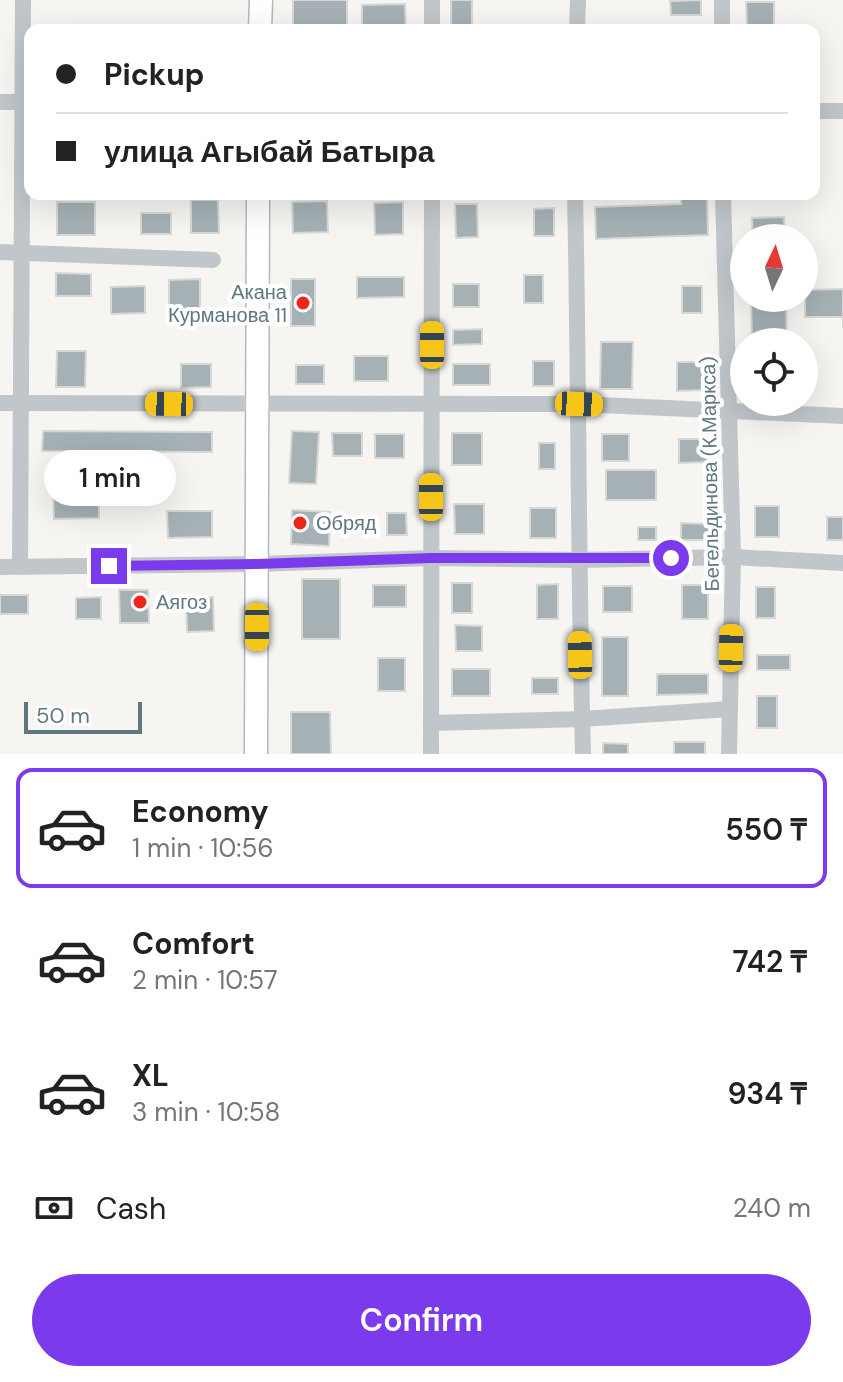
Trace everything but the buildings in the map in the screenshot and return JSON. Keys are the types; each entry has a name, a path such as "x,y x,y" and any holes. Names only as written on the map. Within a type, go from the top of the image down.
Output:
{"main road":[{"path":"260,24 261,0"},
{"path":"256,754 258,200"}],"street":[{"path":"23,0 24,26"},
{"path":"432,0 432,24"},
{"path":"577,24 578,0"},
{"path":"722,0 722,24"},
{"path":"0,102 24,102"},
{"path":"820,111 843,111"},
{"path":"20,567 24,191"},
{"path":"431,754 432,200"},
{"path":"575,200 583,754"},
{"name":"Бегельдинова (К.Маркса)","path":"723,200 733,557 729,754"},
{"path":"0,252 213,260"},
{"path":"0,403 579,404 843,416"},
{"path":"0,567 431,558 578,560 733,557 843,563"},
{"path":"431,723 582,719 730,709"}],"place":[{"name":"Акана Курманова 11","path":"303,303"},
{"name":"Обряд","path":"300,523"},
{"name":"Аягоз","path":"140,602"}],"route":[{"path":"109,566 431,558 671,558"}]}
